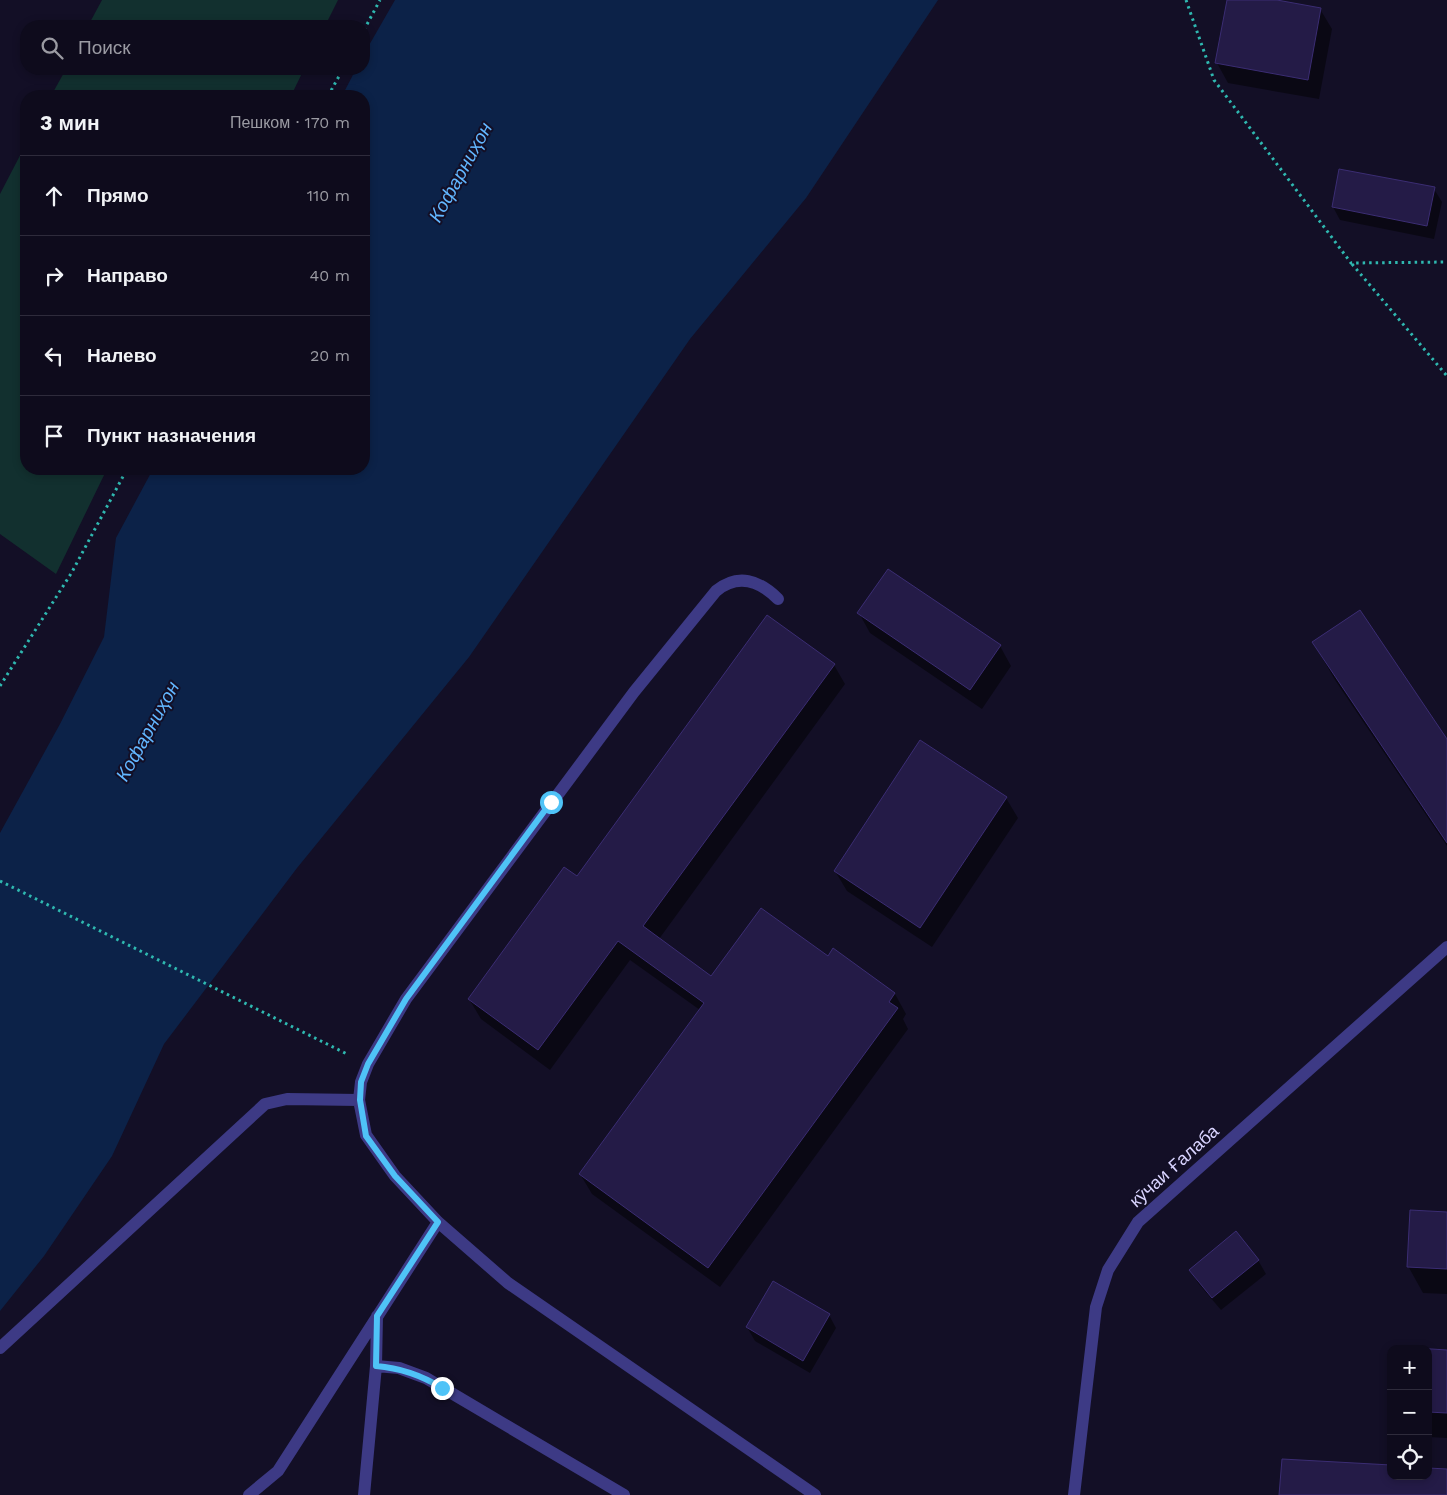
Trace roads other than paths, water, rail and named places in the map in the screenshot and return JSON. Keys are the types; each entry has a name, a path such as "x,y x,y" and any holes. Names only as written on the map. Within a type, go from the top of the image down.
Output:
{"street":[{"path":"778,599 765,586 753,582 737,581 726,583 716,591 634,692 406,999 368,1064 361,1082 360,1100 366,1136 395,1176 438,1222 508,1283 815,1495"},
{"name":"кӯчаи Ғалаба","path":"1074,1495 1096,1307 1108,1270 1138,1222 1447,948"},
{"path":"0,1348 265,1104 287,1099 360,1100"},
{"path":"249,1495 278,1471 332,1390 438,1222"},
{"path":"364,1495 376,1366 377,1316"},
{"path":"376,1366 398,1368 426,1378 624,1495"}],"water":[{"name":"Кофарниҳон","path":"395,0 938,0 806,198 690,339 469,657 297,868 164,1044 112,1156 44,1256 0,1311 0,833 60,724 104,637 116,538 150,475 370,475 370,90 345,90 353,75 370,75 370,44"}]}
